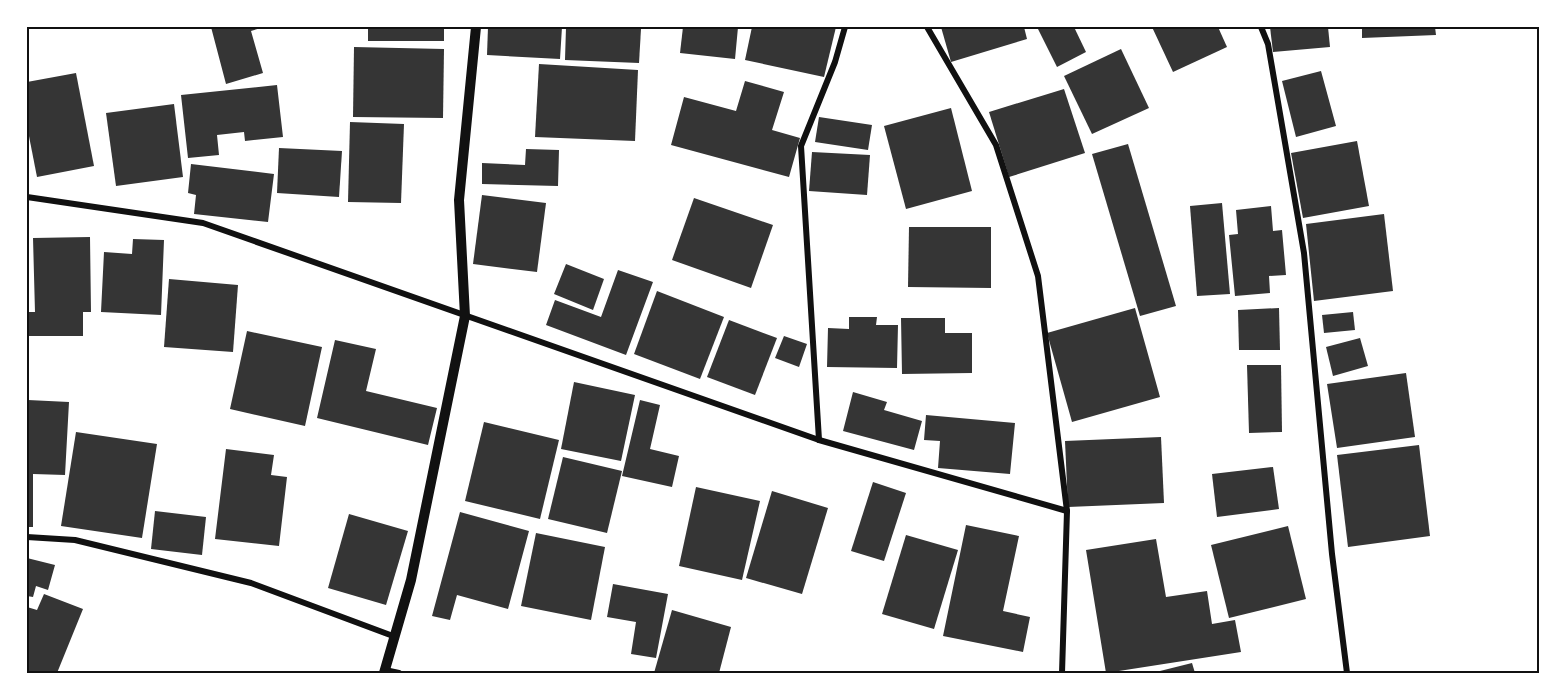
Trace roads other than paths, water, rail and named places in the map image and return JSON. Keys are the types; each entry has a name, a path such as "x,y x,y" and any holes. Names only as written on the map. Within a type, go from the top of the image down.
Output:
{"street":[{"path":"399,673 384,671 411,580 465,316 459,200 476,27"},
{"path":"819,440 801,146 834,62 844,27"},
{"path":"927,27 996,145 1038,276 1067,511 1062,673"},
{"path":"1261,27 1268,44 1304,253 1332,554 1347,673"},
{"path":"27,197 203,223 819,440 1067,511"},
{"path":"27,537 75,540 251,583 393,636"}]}
